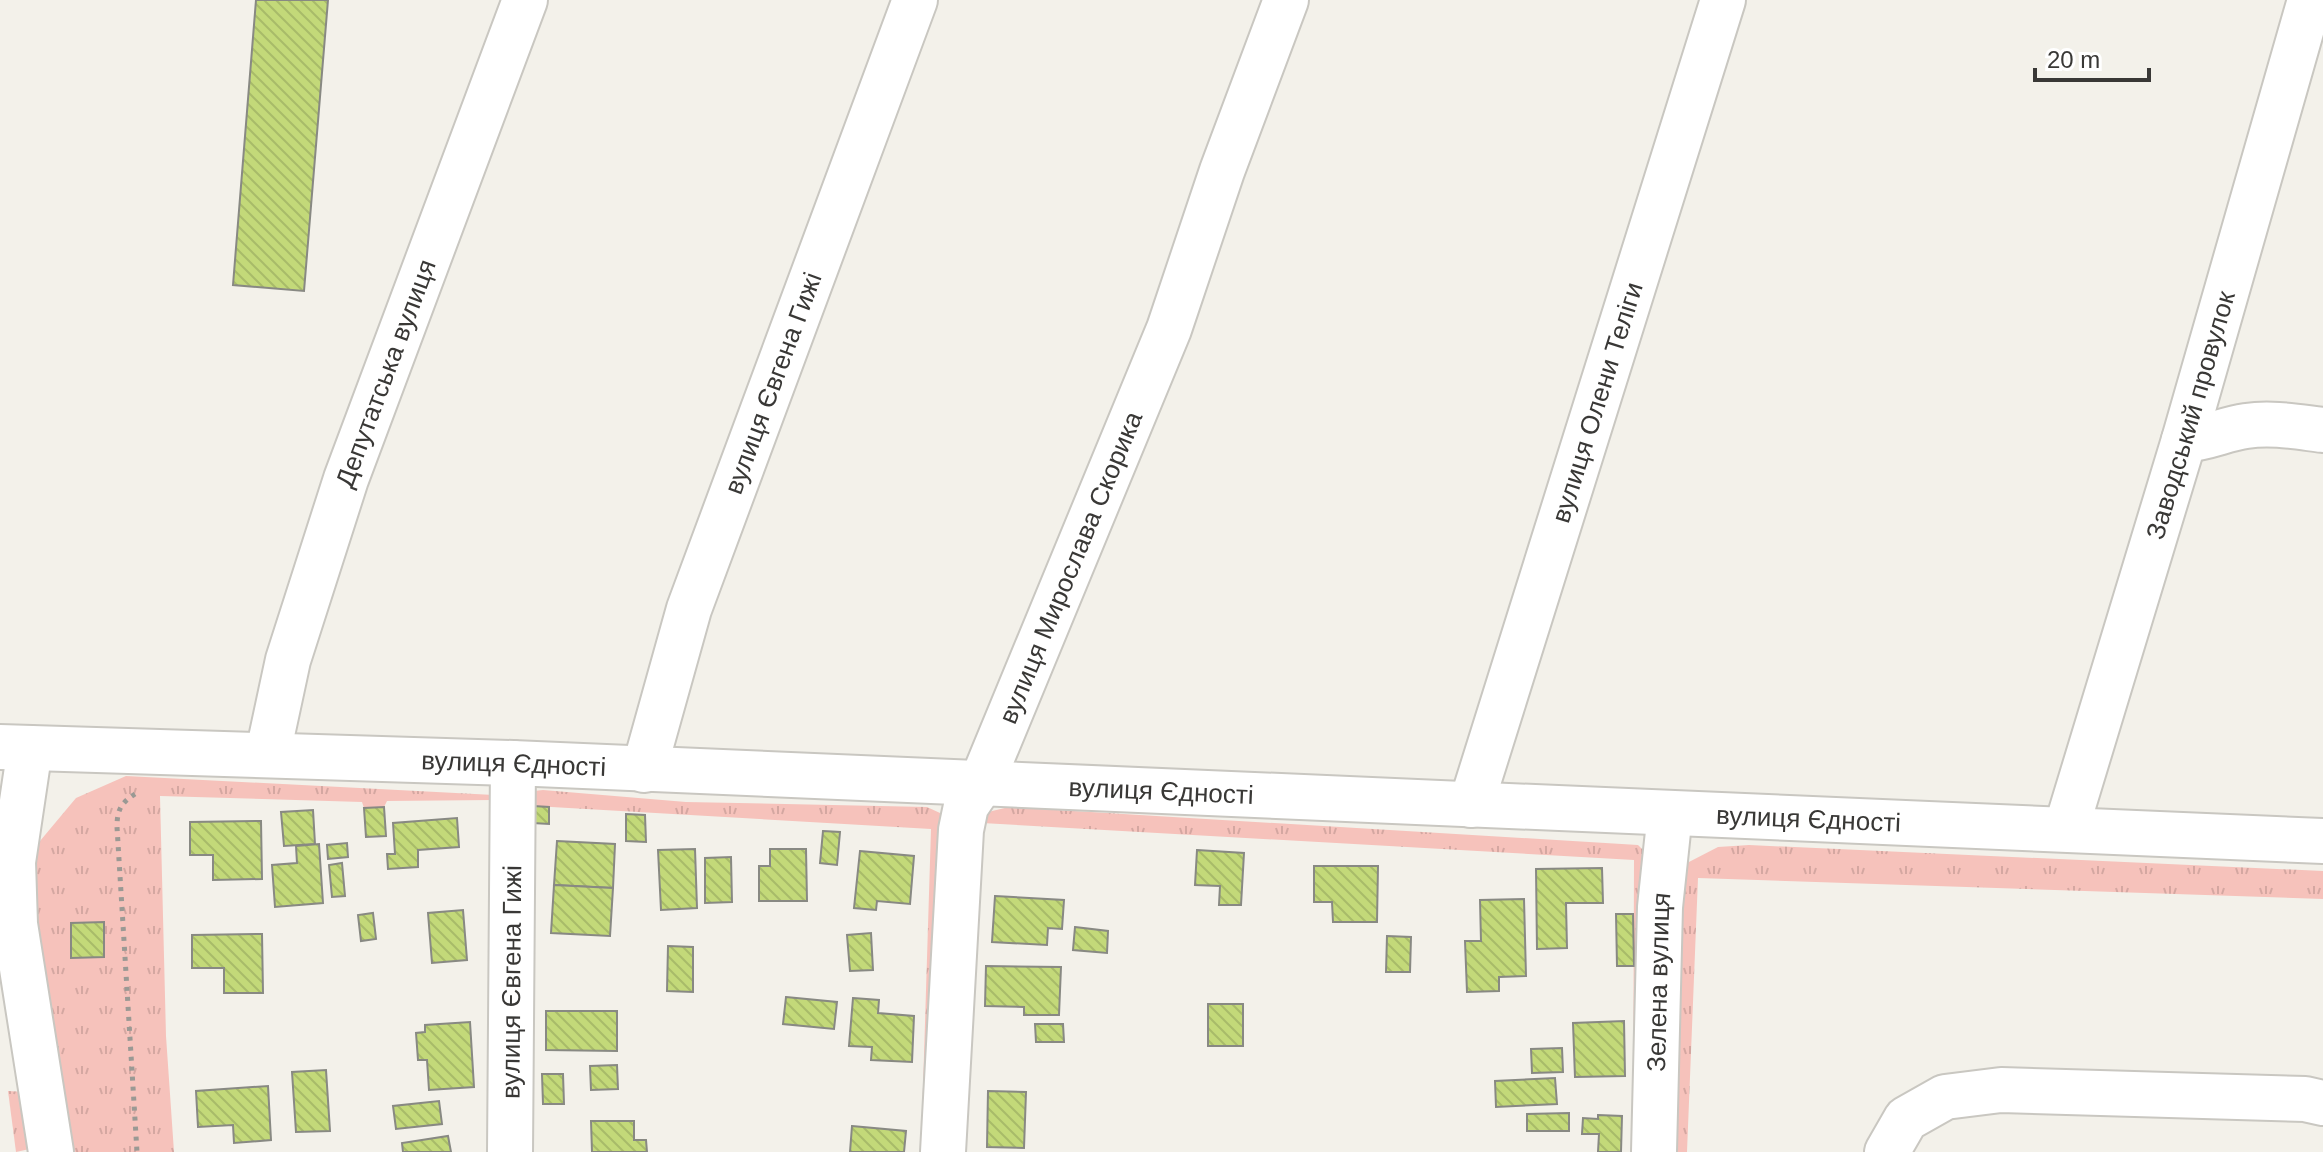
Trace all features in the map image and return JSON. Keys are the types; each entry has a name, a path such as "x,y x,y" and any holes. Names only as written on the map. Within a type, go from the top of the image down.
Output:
{"street":[{"name":"Депутатська вулиця","path":"268,753 288,660 346,479 525,0"},
{"name":"вулиця Євгена Гижі","path":"644,770 689,609 915,0"},
{"name":"вулиця Мирослава Скорика","path":"943,1152 961,830 966,806 981,784 1169,329 1222,171 1286,0"},
{"name":"вулиця Олени Теліги","path":"1471,805 1723,0"},
{"name":"Заводський провулок","path":"2066,829 2184,440 2310,0"},
{"path":"2184,440 2213,437 2243,426 2270,424 2323,430"},
{"name":"вулиця Єдності","path":"15,748 268,753 2323,841"},
{"path":"15,748 15,924 51,1152"},
{"name":"вулиця Євгена Гижі","path":"510,1152 513,763"},
{"name":"Зелена вулиця","path":"1654,1152 1660,907 1670,813"},
{"path":"1887,1152 1906,1119 1945,1097 2001,1090 2305,1099 2323,1103"}],"path":[{"path":"137,793 122,802 117,813 117,827 137,1152"}],"green space":[{"path":"126,776 494,795 493,800 387,801 384,807 364,808 362,802 160,796 166,1036 174,1152 68,1152 43,987 31,867 40,841 76,798"},
{"path":"534,791 686,802 927,807 940,813 946,823 921,1152 931,829 534,806"},
{"path":"1009,807 1638,845 1642,849 1646,900 1633,1152 1634,860 982,823 988,812"},
{"path":"1749,845 2323,871 2323,899 1698,878 1687,1152 1669,1152 1671,960 1687,863 1718,847"},
{"path":"8,1091 26,1092 34,1148 16,1152"}],"building":[{"path":"256,0 328,0 304,291 233,285"},
{"path":"533,806 549,807 549,824 533,823"},
{"path":"384,807 386,836 366,837 364,808"},
{"path":"313,810 315,844 284,846 281,812"},
{"path":"626,814 645,815 646,842 626,841"},
{"path":"457,818 459,847 418,850 418,867 388,869 387,854 395,854 393,823"},
{"path":"261,821 262,879 213,880 213,855 190,855 190,822"},
{"path":"823,831 840,832 837,865 820,863"},
{"path":"557,841 615,844 613,888 554,885"},
{"path":"347,843 348,857 328,859 327,845"},
{"path":"319,844 323,903 275,907 272,865 297,863 296,846"},
{"path":"695,849 697,908 661,910 658,850"},
{"path":"770,849 806,849 807,901 759,901 759,866 770,866"},
{"path":"1197,850 1244,853 1241,905 1219,905 1220,886 1195,885"},
{"path":"860,851 914,856 910,904 877,901 876,910 854,908"},
{"path":"731,857 732,902 705,903 705,858"},
{"path":"342,863 345,896 332,897 329,865"},
{"path":"1314,866 1378,866 1377,922 1333,922 1332,902 1314,902"},
{"path":"1602,868 1603,903 1566,903 1567,948 1537,949 1536,869"},
{"path":"554,885 613,888 610,936 551,933"},
{"path":"995,896 1064,900 1062,929 1048,928 1047,945 992,942"},
{"path":"1524,899 1526,976 1499,977 1499,991 1467,992 1465,941 1481,941 1480,900"},
{"path":"463,910 467,960 432,963 428,913"},
{"path":"373,913 376,939 361,941 358,915"},
{"path":"1616,914 1633,914 1634,966 1617,966"},
{"path":"104,922 104,957 71,958 71,923"},
{"path":"1075,927 1108,931 1107,953 1073,950"},
{"path":"871,933 873,970 850,971 847,935"},
{"path":"262,934 263,993 224,993 224,968 192,968 192,935"},
{"path":"1387,936 1411,937 1410,972 1386,972"},
{"path":"668,946 693,947 693,992 667,991"},
{"path":"986,966 1061,967 1059,1015 1024,1015 1024,1007 985,1006"},
{"path":"786,997 837,1002 834,1029 783,1024"},
{"path":"853,998 879,1000 878,1013 914,1016 912,1062 871,1060 872,1047 849,1046"},
{"path":"1208,1004 1243,1004 1243,1046 1208,1046"},
{"path":"546,1011 617,1011 617,1051 546,1050"},
{"path":"1624,1021 1625,1076 1575,1077 1573,1023"},
{"path":"470,1022 474,1087 429,1090 427,1060 418,1060 416,1033 425,1032 425,1025"},
{"path":"1035,1024 1063,1024 1064,1042 1036,1042"},
{"path":"1562,1048 1563,1072 1532,1073 1531,1049"},
{"path":"617,1065 618,1089 591,1090 590,1066"},
{"path":"326,1070 330,1131 296,1132 292,1072"},
{"path":"542,1074 563,1074 564,1104 543,1104"},
{"path":"1555,1078 1557,1104 1496,1107 1495,1081"},
{"path":"268,1086 271,1140 234,1143 233,1125 198,1127 196,1091"},
{"path":"988,1091 1026,1092 1024,1148 987,1147"},
{"path":"439,1101 442,1124 396,1129 393,1106"},
{"path":"1569,1113 1569,1131 1527,1131 1527,1114"},
{"path":"1598,1115 1622,1116 1621,1152 1598,1152 1599,1134 1582,1134 1583,1118 1598,1119"},
{"path":"591,1121 634,1121 634,1140 646,1140 647,1152 592,1152"},
{"path":"852,1126 906,1131 904,1152 850,1152"},
{"path":"448,1136 451,1152 403,1152 402,1143"}]}
